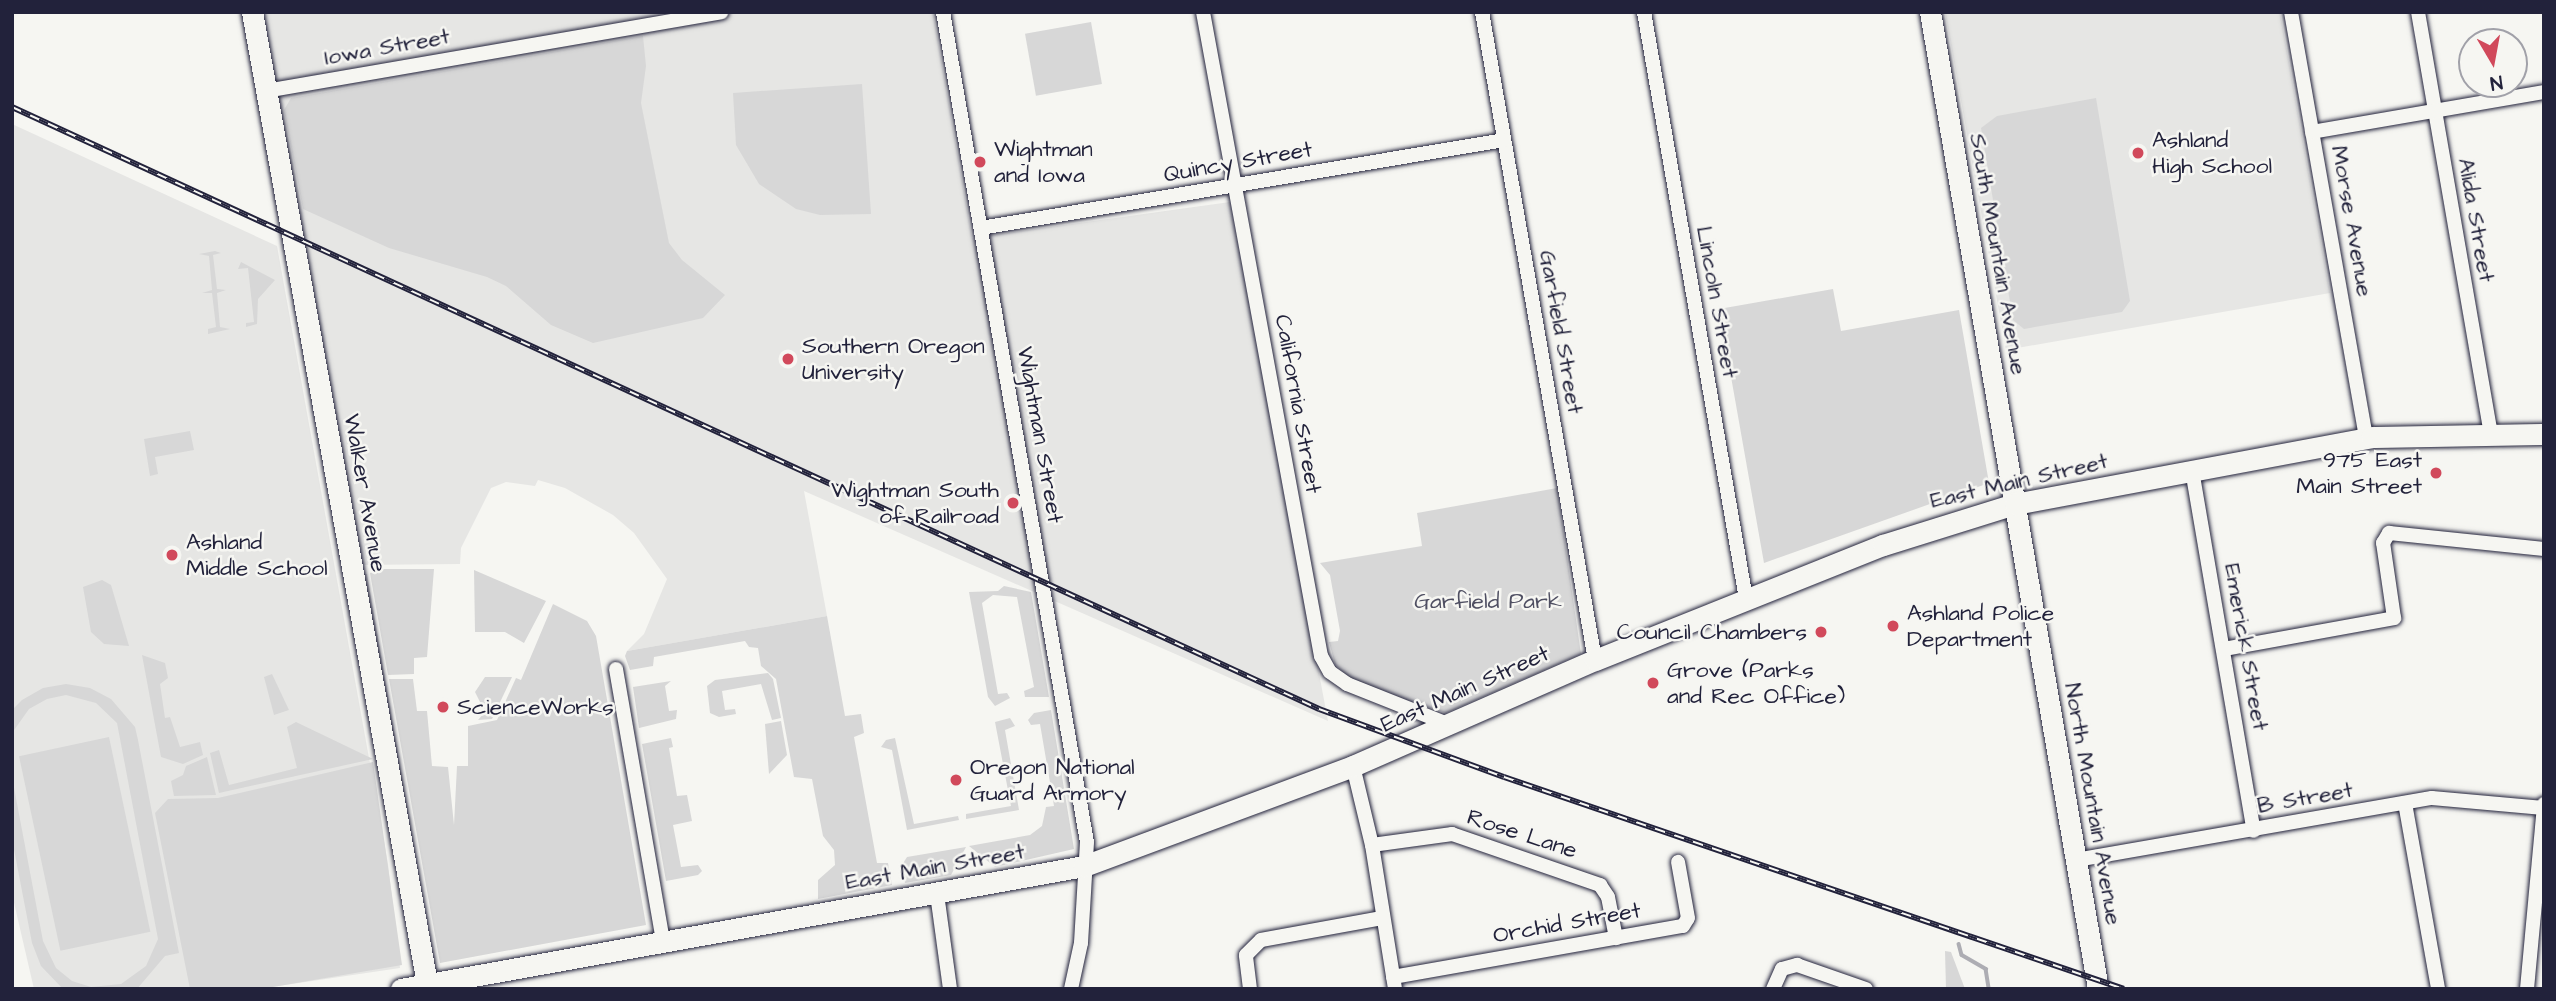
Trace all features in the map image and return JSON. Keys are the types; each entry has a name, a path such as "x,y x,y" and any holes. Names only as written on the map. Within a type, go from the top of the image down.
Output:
{"street":[{"name":"Walker Avenue","path":"252,12 427,984"},
{"name":"Iowa Street","path":"266,91 721,12"},
{"name":"Wightman Street","path":"943,12 1087,842 1081,943 1071,989"},
{"name":"California Street","path":"1203,12 1321,656 1330,672 1347,684 1450,725"},
{"name":"Garfield Street","path":"1482,12 1595,660"},
{"name":"Lincoln Street","path":"1643,12 1745,599"},
{"name":"South Mountain Avenue","path":"1930,12 2015,504"},
{"name":"Morse Avenue","path":"2291,12 2366,438"},
{"name":"Alida Street","path":"2418,12 2491,435"},
{"path":"2312,131 2544,92"},
{"name":"Quincy Street","path":"981,228 1504,139"},
{"name":"East Main Street","path":"401,989 1084,866 1353,766 1595,660 1745,599 1905,537 2015,504 2366,438 2544,435"},
{"name":"Emerick Street","path":"2192,470 2254,831"},
{"name":"North Mountain Avenue","path":"2015,504 2098,989"},
{"path":"2224,649 2394,618 2383,543 2389,533 2544,549"},
{"path":"615,669 663,942"},
{"path":"1353,766 1372,845 1394,983"},
{"name":"B Street","path":"2076,860 2432,798 2544,807"},
{"path":"2405,803 2438,989"},
{"path":"2528,989 2544,807"},
{"name":"Rose Lane","path":"1372,845 1452,834 1600,885 1608,897 1616,938"},
{"name":"Orchid Street","path":"1394,983 1686,925 1678,862"},
{"path":"937,894 950,989"},
{"path":"1250,989 1246,955 1261,940 1382,918"},
{"path":"1773,989 1782,969 1797,965 1866,989"}],"shaded area":[{"name":"Southern Oregon University","path":"253,12 933,12 972,238 1230,202 1328,721 804,491 827,616 627,651 644,634 667,579 634,533 613,515 565,488 538,480 535,486 506,482 491,488 461,548 460,564 355,565"},
{"name":"Ashland High School","path":"1945,12 2280,12 2330,293 2006,350"},
{"name":"Ashland Middle School","path":"12,124 277,246 388,864 400,968 258,989 34,989 12,894"}],"green space":[{"path":"1091,22 1102,84 1036,96 1025,34"},
{"path":"643,36 646,66 641,103 669,243 682,260 725,295 703,318 593,343 551,325 506,286 487,277 389,248 303,209 284,110 291,98"},
{"path":"862,84 871,214 820,215 796,209 759,184 736,145 733,93"},
{"path":"2096,98 2130,301 2122,312 2024,329 2013,320 1981,128 1997,116"},
{"path":"215,251 221,253 213,255 217,289 226,290 217,293 220,327 230,329 208,334 208,329 216,327 212,293 202,293 212,290 209,256 199,254"},
{"path":"241,262 275,280 258,299 257,324 246,327 246,323 254,322 248,268 238,269"},
{"path":"1833,289 1841,331 1959,310 1989,483 1764,563 1719,309"},
{"path":"190,431 194,450 155,457 158,474 150,476 144,439"},
{"name":"Garfield Park","path":"1557,488 1581,654 1446,713 1353,682 1335,664 1329,642 1338,641 1340,631 1330,575 1320,563 1422,546 1417,513"},
{"path":"381,569 434,569 427,657 414,658 414,674 388,675 370,573"},
{"path":"474,570 546,601 524,643 505,632 475,632"},
{"path":"363,574 367,574 434,964"},
{"path":"102,580 111,585 129,646 104,644 91,632 83,587"},
{"path":"1004,586 1031,592 1049,697 1025,697 1024,691 1034,687 1017,597 993,595 982,603 998,694 1007,693 1010,698 995,706 988,697 969,592 998,591"},
{"path":"553,604 587,621 596,636 646,925 440,963 389,679 413,679 417,711 427,711 432,766 448,767 454,825 457,766 468,766 468,726 497,720 516,678 521,680"},
{"path":"827,616 845,716 861,714 864,733 854,737 877,863 888,863 892,885 818,899 818,880 835,865 834,850 823,836 812,779 794,777 776,679 761,666 758,648 749,647 745,641 654,657 653,666 630,670 625,656 627,651"},
{"path":"142,655 165,663 168,678 160,684 165,718 170,717 180,747 200,742 203,755 183,764 161,757"},
{"path":"768,673 773,679 781,718 772,720 761,684 722,691 725,710 735,709 736,714 719,717 710,713 707,686 715,680"},
{"path":"272,674 289,710 274,715 264,677"},
{"path":"485,677 512,677 492,719 478,720 485,712 475,692"},
{"path":"671,681 665,686 669,711 677,710 676,719 639,728 633,687"},
{"path":"66,684 90,688 111,699 135,727 179,953 165,956 137,989 63,989 41,966 32,943 12,839 12,777 43,941 56,968 72,981 91,987 121,984 146,966 158,939 117,723 96,703 66,695 47,699 29,709 12,733 12,710 22,700 43,688"},
{"path":"1051,710 1074,849 995,867 969,846 1030,835 1042,826 1046,807 1054,806 1040,724 1031,725 1028,720 1034,713"},
{"path":"1010,718 1015,726 1005,730 1019,810 966,819 966,814 1011,806 995,722"},
{"path":"781,721 787,755 769,774 765,724"},
{"path":"296,722 373,759 219,793 210,753 219,750 229,785 297,768 287,727"},
{"path":"109,737 150,932 60,951 19,756"},
{"path":"671,738 673,747 669,748 677,796 687,795 692,821 673,825 681,867 698,865 702,871 698,875 666,881 642,744"},
{"path":"895,738 914,824 958,816 959,820 907,830 892,750 881,747 886,740"},
{"path":"207,757 216,795 174,796 171,781 183,775 186,766"},
{"path":"373,762 402,965 261,989 190,989 155,813 168,799 218,798"},
{"path":"966,847 951,875 905,883 902,865 907,857"},
{"path":"1945,951 1951,952 1965,989 1946,989"}],"waterway":[{"path":"1959,944 1962,955 1986,969 1989,989"}],"railway":[{"path":"12,107 1319,709 1504,777 2124,989"}],"place":[{"name":"Ashland High School","path":"2138,153"},
{"name":"Wightman and Iowa","path":"980,162"},
{"name":"Southern Oregon University","path":"788,359"},
{"name":"975 East Main Street","path":"2436,473"},
{"name":"Wightman South of Railroad","path":"1013,503"},
{"name":"Ashland Middle School","path":"172,555"},
{"name":"Ashland Police Department","path":"1893,626"},
{"name":"Council Chambers","path":"1821,632"},
{"name":"Grove (Parks and Rec Office)","path":"1653,683"},
{"name":"ScienceWorks","path":"443,707"},
{"name":"Oregon National Guard Armory","path":"956,780"}]}
